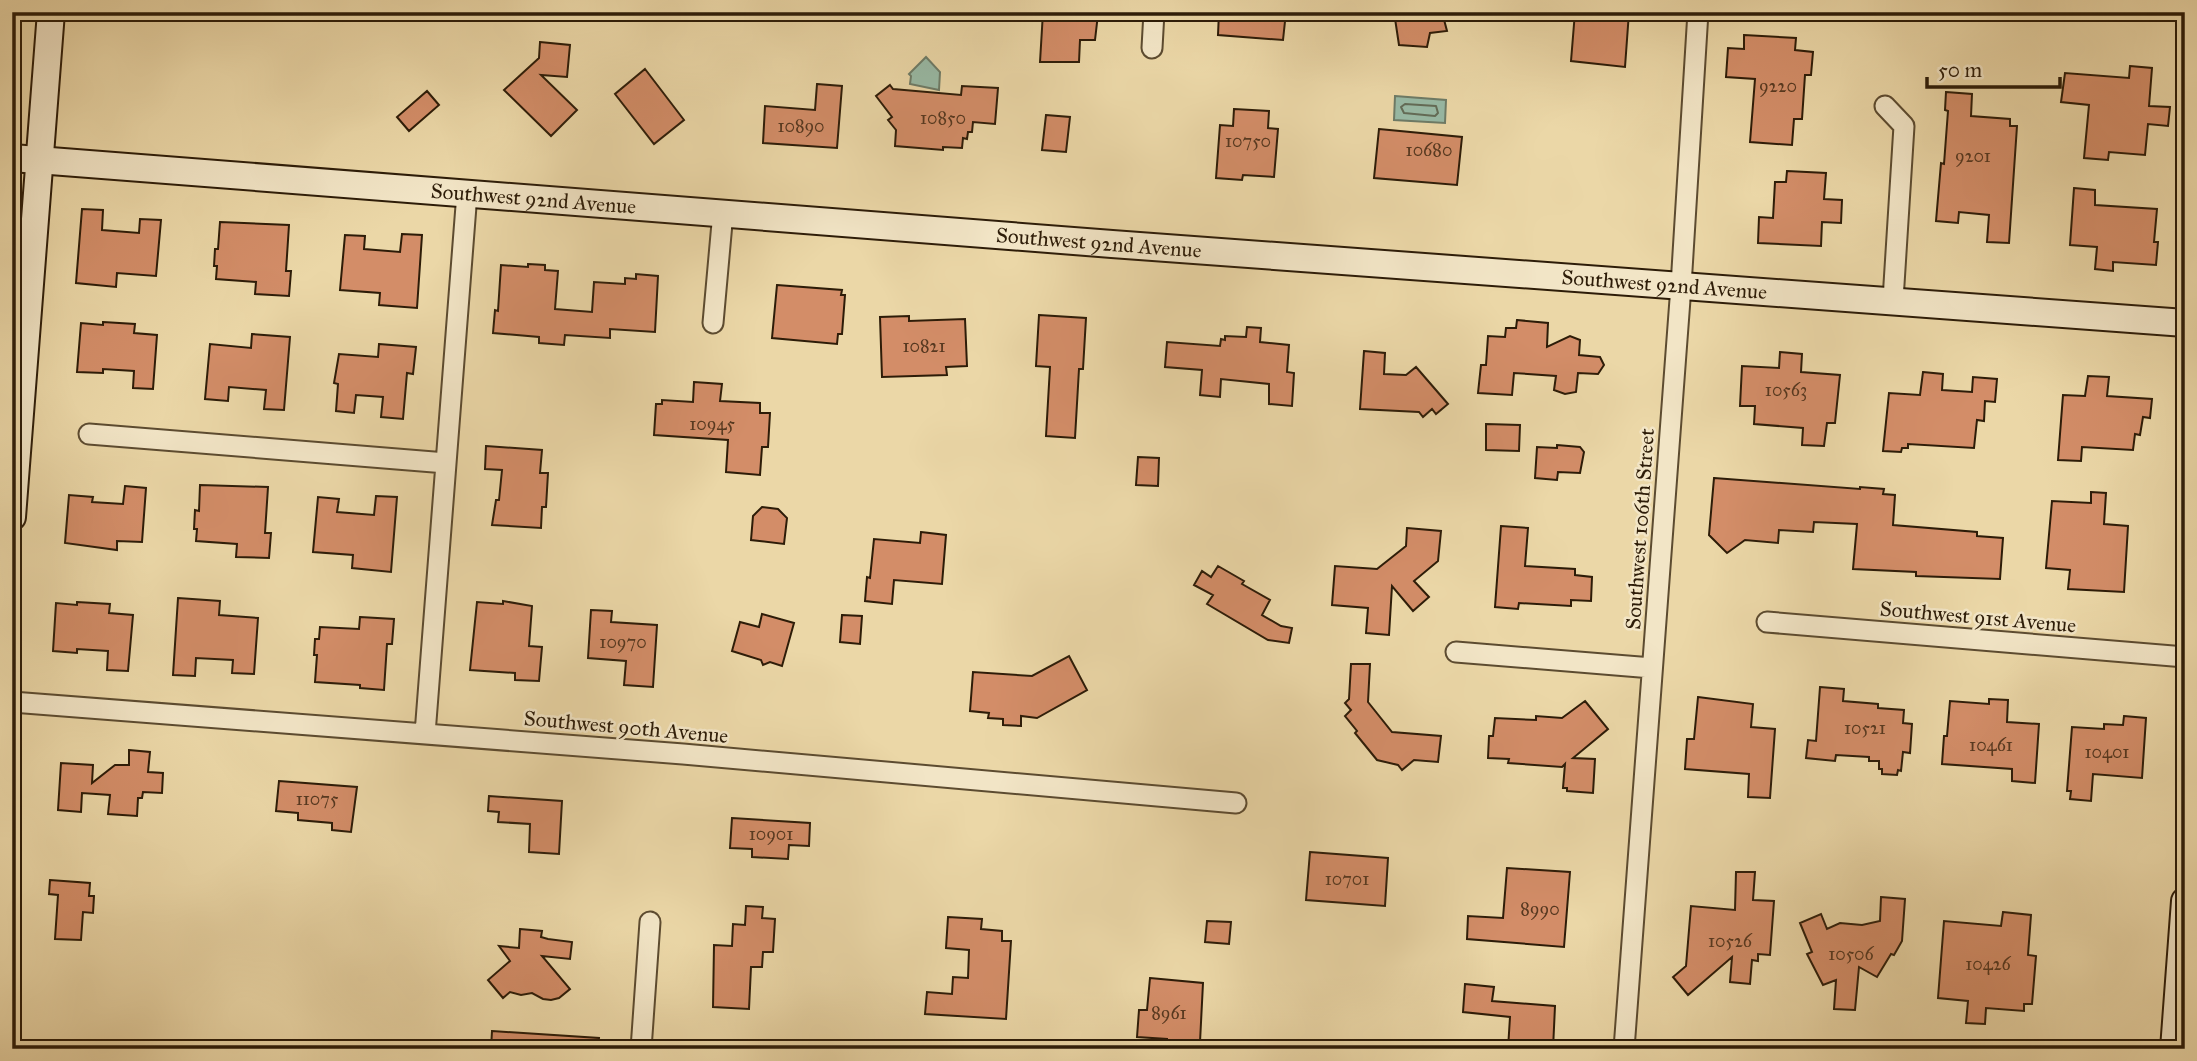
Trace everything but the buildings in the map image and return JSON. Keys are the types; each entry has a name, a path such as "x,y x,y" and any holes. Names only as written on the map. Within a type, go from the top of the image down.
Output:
{"street":[{"path":"12,517 51,12"},
{"path":"1153,48 1154,12"},
{"name":"Southwest 106th Street","path":"1624,1049 1681,286 1698,12"},
{"path":"1885,106 1904,126 1893,300"},
{"name":"Southwest 92nd Avenue","path":"12,158 2185,323"},
{"path":"425,734 467,193"},
{"path":"713,323 723,212"},
{"path":"89,434 446,463"},
{"name":"Southwest 91st Avenue","path":"1767,622 2185,657"},
{"path":"1456,652 1652,668"},
{"name":"Southwest 90th Avenue","path":"12,702 724,757 1236,803"},
{"path":"2174,1049 2181,999 2185,901"},
{"path":"641,1049 650,922"}],"water":[{"path":"926,57 940,72 939,90 910,84 909,74"},
{"path":"1395,96 1446,100 1445,123 1394,120"}]}
